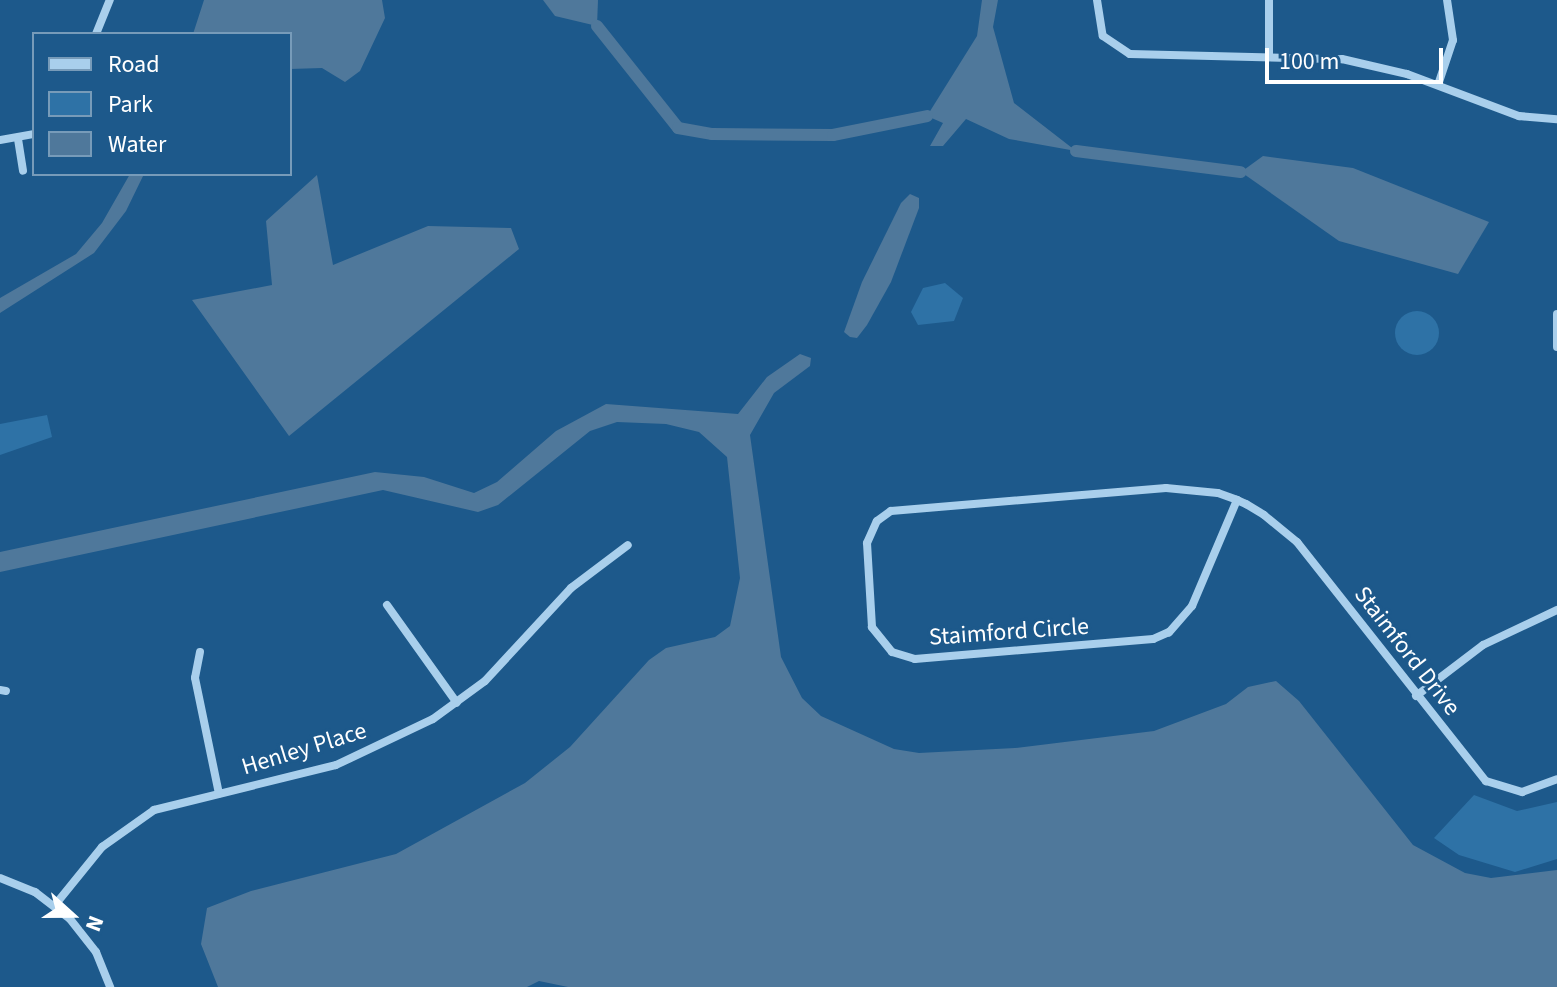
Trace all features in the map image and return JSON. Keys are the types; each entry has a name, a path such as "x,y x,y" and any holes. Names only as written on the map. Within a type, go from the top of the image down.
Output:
{"street":[{"path":"97,32 110,0"},
{"path":"1097,0 1103,36 1130,54 1345,60 1438,85 1519,116 1557,119"},
{"path":"1269,0 1269,56"},
{"path":"1438,85 1453,40 1447,0"},
{"path":"0,140 32,135"},
{"path":"18,139 23,171"},
{"path":"1557,314 1557,347"},
{"name":"Staimford Circle","path":"1175,487 1237,500 1192,606 1169,632 1153,639 915,659 892,652 872,627 867,543 877,521 898,508 1175,487"},
{"name":"Staimford Drive","path":"1237,500 1297,542 1486,781 1522,792 1557,779"},
{"name":"Henley Place","path":"55,905 102,847 135,820 175,803 347,761 402,737 457,703 512,657 571,588 628,545"},
{"path":"387,605 457,703"},
{"path":"1416,696 1483,645 1557,610"},
{"path":"200,652 195,678 219,794"},
{"path":"0,878 55,905 84,935 110,987"}],"green space":[{"path":"945,283 963,298 954,321 918,325 911,312 923,288"},
{"path":"1417,311 1433,317 1439,333 1433,349 1417,355 1401,349 1395,333 1401,317"},
{"path":"47,415 52,437 0,455 0,424"},
{"path":"1474,795 1517,811 1557,802 1557,859 1515,872 1459,855 1434,838"}],"water":[{"path":"204,0 382,0 385,18 360,71 345,82 322,68 292,69 292,32 194,32"},
{"path":"543,0 598,0 597,26 555,16"},
{"path":"982,0 998,0 993,27 1014,103 1076,151 1009,139 966,119 943,146 930,146 943,123 927,116 977,36"},
{"path":"1263,156 1353,168 1489,222 1458,274 1339,241 1241,172"},
{"path":"317,175 333,265 428,226 511,228 519,249 289,436 192,300 272,285 266,221"},
{"path":"129,176 143,176 126,211 94,253 0,313 0,298 76,254 102,223"},
{"path":"910,194 919,198 919,208 891,282 867,325 857,338 850,337 844,332 862,282 901,203"},
{"path":"800,354 811,358 810,366 774,393 750,435 781,657 802,698 821,716 894,749 919,753 1015,748 1154,731 1226,704 1248,687 1276,681 1299,701 1413,845 1465,873 1491,878 1557,870 1557,987 568,987 539,981 527,987 218,987 201,944 207,908 251,891 396,854 525,783 570,747 649,660 666,648 715,637 730,626 740,578 727,457 699,432 666,424 617,422 590,431 498,505 478,512 383,490 0,572 0,552 375,472 424,477 474,493 497,482 556,431 606,404 738,414 767,377"}],"waterway":[{"path":"597,26 678,128 712,134 833,135 927,116"},
{"path":"1076,151 1241,172"}]}
